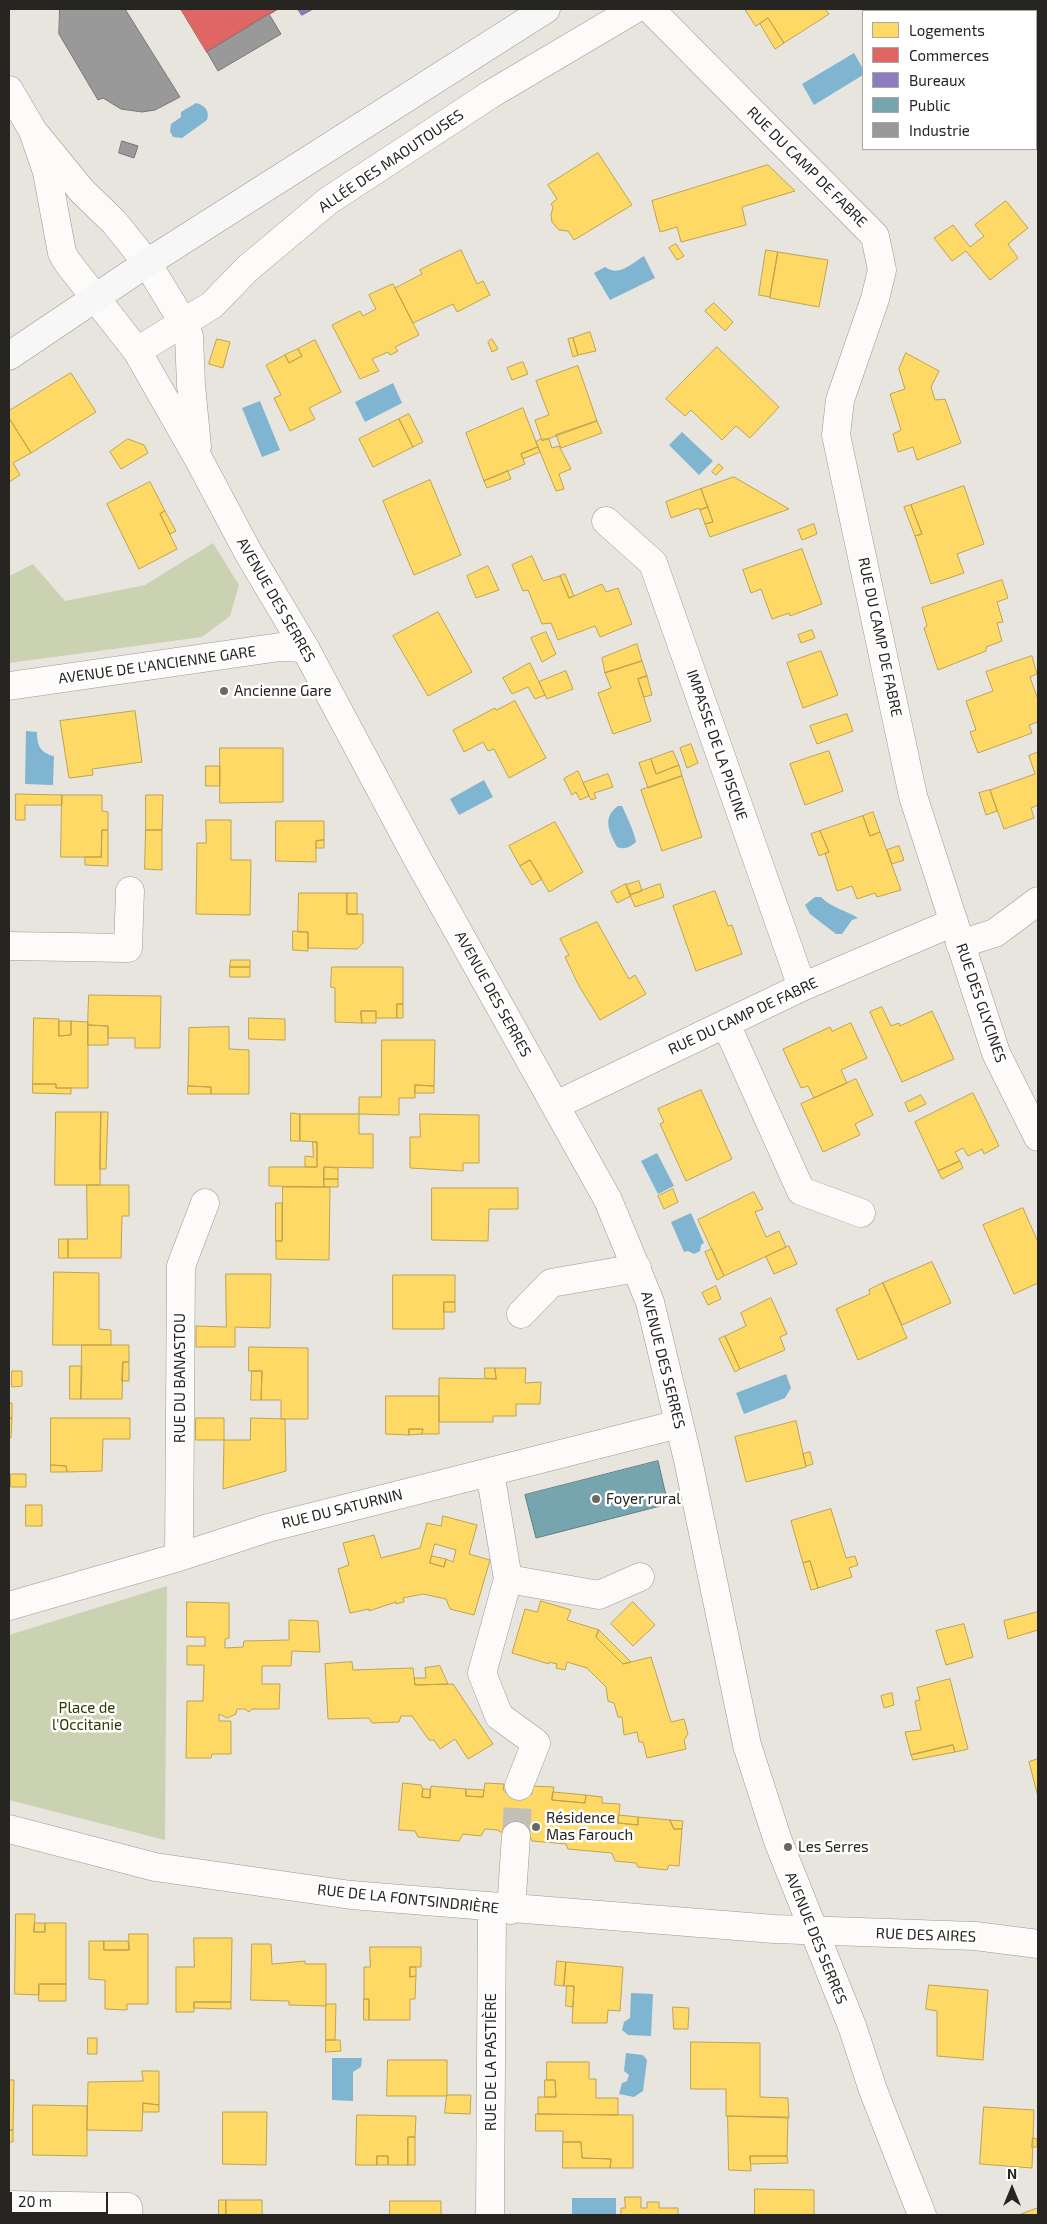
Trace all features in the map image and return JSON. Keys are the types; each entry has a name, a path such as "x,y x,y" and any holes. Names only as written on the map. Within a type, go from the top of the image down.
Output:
{"main road":[{"path":"9,356 147,263 498,37 546,9"}],"street":[{"name":"ALLÉE DES MAOUTOUSES","path":"137,350 212,305 248,268 328,201 491,94 635,9"},
{"name":"RUE DU CAMP DE FABRE","path":"556,1105 802,987 957,933 913,796 836,435 840,400 875,299 882,270 875,236 650,9"},
{"path":"9,90 33,131"},
{"name":"AVENUE DES SERRES","path":"33,131 82,191 114,222 147,263 183,322 189,336 191,385 198,458"},
{"name":"AVENUE DES SERRES","path":"33,131 47,172 62,253 137,350 198,458 248,554 306,648 417,858 608,1200 650,1302 688,1460 747,1745 778,1841 922,2215"},
{"name":"IMPASSE DE LA PISCINE","path":"606,521 653,563 802,987"},
{"name":"AVENUE DE L'ANCIENNE GARE","path":"9,686 280,647 306,648"},
{"path":"9,946 128,948 130,891"},
{"path":"957,933 995,933 1038,901"},
{"name":"RUE DES GLYCINES","path":"957,933 996,1053 1038,1137"},
{"path":"726,1024 801,1190 862,1213"},
{"name":"RUE DU BANASTOU","path":"179,1557 181,1266 205,1204"},
{"path":"521,1314 550,1283 637,1268"},
{"name":"RUE DU SATURNIN","path":"9,1606 179,1557 268,1528 679,1424"},
{"path":"490,1472 508,1580 482,1673 499,1716 536,1743 520,1786"},
{"path":"508,1580 599,1595 640,1577"},
{"name":"RUE DE LA FONTSINDRIÈRE","path":"9,1829 162,1868 351,1895 502,1909 813,1931"},
{"name":"RUE DE LA PASTIÈRE","path":"490,2215 502,1909 516,1836"},
{"name":"RUE DES AIRES","path":"813,1931 975,1936 1038,1944"},
{"path":"9,2205 128,2207 128,2215"}],"green space":[{"path":"213,543 239,585 230,616 202,637 9,663 9,576 33,564 65,601 145,585"},
{"name":"Place de l'Occitanie","path":"167,1586 165,1840 9,1800 9,1635"}],"water":[{"path":"854,53 862,67 862,76 814,105 802,84"},
{"path":"196,103 206,109 208,114 207,120 182,138 173,137 170,131 171,124 181,117 181,112"},
{"path":"644,256 655,278 610,300 594,273 605,267 615,271 620,270 630,266"},
{"path":"393,383 402,403 365,422 355,402"},
{"path":"260,401 280,450 262,457 242,408"},
{"path":"682,432 713,461 699,475 669,445"},
{"path":"26,731 37,732 42,751 54,756 53,785 25,784"},
{"path":"484,780 493,797 459,815 450,799"},
{"path":"618,806 622,806 636,839 636,842 625,848 617,847 608,826 610,816"},
{"path":"815,897 821,897 829,904 858,918 852,920 842,934 836,934 810,914 805,905"},
{"path":"657,1153 674,1186 658,1194 641,1161"},
{"path":"691,1213 704,1243 701,1245 700,1251 694,1254 688,1251 684,1252 671,1222"},
{"path":"786,1374 791,1388 785,1398 744,1414 736,1393"},
{"path":"631,1993 653,1994 651,2036 628,2035 622,2030 624,2022 630,2018"},
{"path":"626,2053 643,2055 647,2060 643,2091 634,2097 619,2094 622,2083 627,2081 629,2075 624,2071"},
{"path":"332,2058 362,2058 361,2067 353,2072 353,2101 332,2100"},
{"path":"572,2198 616,2198 616,2215 572,2215"}],"building: Logements":[{"path":"745,9 825,9 829,14 784,43 768,18 756,26"},
{"path":"768,18 784,43 775,49 760,24"},
{"path":"598,153 632,205 574,240 568,231 559,230 552,222 553,207 551,204 557,199 548,185"},
{"path":"768,165 795,191 742,207 746,225 681,242 677,227 660,232 652,201"},
{"path":"1006,201 1028,228 1008,244 1018,258 990,280 966,251 952,261 934,238 953,225 970,247 984,236 975,225"},
{"path":"676,244 684,256 677,260 669,248"},
{"path":"461,250 477,284 483,281 490,295 457,312 453,304 413,323 395,288 422,274 420,270"},
{"path":"766,250 778,252 770,297 759,295"},
{"path":"778,252 828,260 819,307 770,298"},
{"path":"393,284 419,335 395,347 398,351 390,355 388,352 372,359 379,371 360,379 332,325 360,311 363,316 376,309 369,295"},
{"path":"714,303 733,322 725,331 705,311"},
{"path":"590,332 596,351 578,355 573,338"},
{"path":"573,338 578,355 573,357 568,339"},
{"path":"217,339 230,342 223,368 209,364"},
{"path":"492,339 498,349 492,352 488,342"},
{"path":"315,340 341,392 309,408 315,419 290,431 274,398 281,395 266,365 285,355 289,363 302,356 298,349"},
{"path":"717,347 779,407 750,438 736,426 722,440 691,410 685,416 666,399"},
{"path":"298,349 302,356 289,363 285,355"},
{"path":"906,353 939,371 931,387 935,400 945,399 961,443 917,460 913,447 898,452 893,434 901,430 890,394 905,389 899,369"},
{"path":"523,362 528,374 512,380 507,368"},
{"path":"578,366 597,421 542,441 535,420 549,415 536,381"},
{"path":"71,373 96,412 31,453 9,418 9,411"},
{"path":"523,408 538,447 521,454 525,464 484,481 466,433"},
{"path":"409,414 423,442 413,447 399,419"},
{"path":"9,418 31,453 13,463 20,475 9,482"},
{"path":"399,419 413,447 373,467 359,439"},
{"path":"597,421 602,433 561,448 556,435"},
{"path":"128,439 144,445 148,453 121,469 110,452"},
{"path":"541,439 549,439 552,448 559,446 571,469 559,474 564,489 556,491 536,442"},
{"path":"538,447 540,452 523,459 521,454"},
{"path":"719,464 723,468 716,475 712,472"},
{"path":"508,471 511,479 487,488 484,481"},
{"path":"734,477 789,509 710,537 705,524 713,522 701,489"},
{"path":"430,480 461,555 414,575 383,501"},
{"path":"150,482 165,511 160,514 177,549 139,569 107,504"},
{"path":"964,486 984,544 957,554 964,573 931,584 915,536 922,534 911,505"},
{"path":"701,489 708,507 700,510 699,508 671,518 666,502"},
{"path":"911,505 922,534 915,536 904,507"},
{"path":"708,507 713,522 705,524 700,510"},
{"path":"165,511 176,531 170,534 160,514"},
{"path":"814,524 817,534 802,540 798,530"},
{"path":"802,549 822,604 790,616 789,613 772,619 761,589 751,593 743,570"},
{"path":"532,556 543,581 560,576 569,598 602,584 606,592 618,588 632,624 600,637 595,626 558,640 551,623 542,624 528,590 523,591 512,565"},
{"path":"488,566 499,590 476,598 467,576"},
{"path":"565,574 574,596 569,598 560,576"},
{"path":"1002,580 1008,598 997,602 1003,622 997,623 1002,641 986,647 986,651 938,670 924,628 927,626 922,608"},
{"path":"438,612 472,672 428,696 393,636"},
{"path":"812,630 815,638 801,643 798,635"},
{"path":"546,632 556,654 542,662 531,638"},
{"path":"637,644 642,661 605,673 602,658"},
{"path":"821,651 838,695 803,708 787,663"},
{"path":"1032,656 1037,674 1030,677 1038,700 1038,722 1029,725 1032,733 978,753 970,732 976,730 966,701 993,691 986,672"},
{"path":"642,661 647,676 638,679 651,721 613,734 598,693 611,688 605,673"},
{"path":"530,663 545,695 535,699 528,687 512,694 503,678"},
{"path":"566,671 573,689 547,699 539,682"},
{"path":"647,676 652,695 644,697 638,679"},
{"path":"515,701 546,758 509,778 494,749 488,751 483,742 464,752 453,730 495,708 496,710"},
{"path":"135,711 142,762 92,769 93,775 69,778 60,721"},
{"path":"847,714 853,731 817,744 810,726"},
{"path":"691,744 698,763 687,768 680,748"},
{"path":"220,748 283,748 283,802 220,803"},
{"path":"673,751 679,765 656,774 651,759"},
{"path":"829,751 843,791 805,805 790,764"},
{"path":"1038,752 1038,805 1031,808 1034,818 1004,829 990,790 1035,774 1029,756"},
{"path":"651,759 656,774 679,765 682,776 648,788 639,763"},
{"path":"206,766 220,766 220,786 206,786"},
{"path":"578,771 589,796 580,800 576,792 572,795 564,779"},
{"path":"608,774 613,787 594,793 596,798 591,800 583,783"},
{"path":"682,776 702,837 662,851 641,790"},
{"path":"990,790 997,811 986,815 979,793"},
{"path":"16,794 62,795 62,805 25,805 25,820 16,820"},
{"path":"62,795 102,795 102,811 108,812 108,830 102,830 101,857 61,857"},
{"path":"146,795 163,795 162,830 146,830"},
{"path":"873,812 880,832 870,836 863,816"},
{"path":"863,816 870,836 880,832 901,890 877,897 875,893 857,899 852,886 837,891 825,853 829,852 820,831"},
{"path":"206,820 231,820 231,860 251,860 250,915 196,914 197,843 206,843"},
{"path":"276,821 324,821 324,840 316,841 316,862 276,861"},
{"path":"555,822 583,872 549,892 530,860 520,866 509,846"},
{"path":"102,830 108,830 108,866 85,865 85,857 101,857"},
{"path":"146,830 162,830 162,870 145,869"},
{"path":"820,831 829,852 819,856 811,834"},
{"path":"324,840 324,848 316,848 316,841"},
{"path":"899,846 904,860 892,864 887,850"},
{"path":"530,860 542,879 532,885 520,866"},
{"path":"639,881 642,891 630,895 626,885"},
{"path":"626,884 631,896 617,903 611,892"},
{"path":"660,884 664,897 635,907 630,895"},
{"path":"715,891 728,926 732,925 742,954 696,971 673,906"},
{"path":"299,893 347,893 347,914 363,914 363,943 357,949 308,948 308,932 298,932"},
{"path":"347,893 357,893 357,914 347,914"},
{"path":"597,922 629,979 635,975 646,994 600,1020 579,986 565,957 569,955 560,939"},
{"path":"293,931 308,932 308,951 293,950"},
{"path":"231,960 250,960 250,967 230,967"},
{"path":"230,967 250,967 250,977 230,977"},
{"path":"332,967 403,967 403,1004 397,1004 397,1018 376,1018 376,1011 361,1011 362,1023 335,1022 335,988 331,987"},
{"path":"89,995 161,996 160,1048 135,1048 135,1038 108,1038 108,1026 88,1025"},
{"path":"397,1004 403,1004 403,1018 397,1018"},
{"path":"882,1007 891,1026 899,1023 900,1026 932,1011 954,1059 902,1082 870,1012"},
{"path":"361,1011 376,1011 376,1023 362,1023"},
{"path":"34,1018 59,1019 59,1036 71,1035 71,1021 88,1022 88,1088 56,1088 56,1084 33,1084"},
{"path":"249,1018 285,1019 285,1040 249,1039"},
{"path":"59,1021 71,1021 71,1035 59,1036"},
{"path":"851,1023 867,1058 841,1070 847,1083 814,1098 808,1086 801,1088 783,1049 830,1027 832,1031"},
{"path":"88,1025 108,1026 108,1045 88,1045"},
{"path":"229,1027 229,1049 249,1050 249,1094 211,1094 211,1087 188,1086 189,1028"},
{"path":"382,1040 435,1040 434,1086 415,1085 415,1098 399,1098 399,1115 359,1114 359,1097 381,1097"},
{"path":"856,1079 873,1115 855,1124 860,1135 823,1152 801,1104"},
{"path":"33,1084 56,1084 56,1088 71,1088 71,1094 33,1093"},
{"path":"415,1085 434,1086 434,1093 415,1093"},
{"path":"188,1086 211,1087 211,1094 188,1094"},
{"path":"701,1090 732,1159 686,1181 660,1124 664,1122 658,1109"},
{"path":"973,1093 999,1146 984,1154 982,1149 968,1156 963,1148 955,1152 960,1161 938,1171 915,1122"},
{"path":"921,1095 926,1104 909,1112 905,1103"},
{"path":"56,1112 101,1112 100,1185 55,1185"},
{"path":"101,1112 108,1112 106,1169 100,1169"},
{"path":"291,1113 300,1114 300,1141 291,1141"},
{"path":"300,1114 359,1114 359,1134 373,1134 373,1168 324,1167 324,1187 269,1186 269,1167 317,1167 317,1142 300,1141"},
{"path":"420,1114 479,1115 479,1163 463,1163 463,1171 410,1168 410,1137 420,1137"},
{"path":"313,1142 317,1142 317,1167 305,1167 305,1156 313,1157"},
{"path":"960,1161 963,1168 942,1179 938,1171"},
{"path":"324,1167 338,1168 338,1179 324,1179"},
{"path":"324,1179 338,1179 338,1187 324,1187"},
{"path":"87,1185 129,1185 129,1216 122,1216 121,1258 68,1258 68,1239 87,1239"},
{"path":"283,1187 330,1187 329,1260 276,1259 276,1241 282,1241"},
{"path":"432,1188 518,1188 518,1209 489,1209 488,1241 432,1240"},
{"path":"673,1189 678,1202 664,1209 658,1196"},
{"path":"754,1192 763,1209 755,1212 766,1237 779,1231 786,1247 724,1276 698,1220"},
{"path":"276,1203 282,1203 282,1241 276,1241"},
{"path":"1023,1208 1038,1242 1038,1283 1014,1294 983,1225"},
{"path":"59,1239 68,1239 68,1258 59,1258"},
{"path":"789,1246 797,1264 774,1274 766,1257"},
{"path":"712,1249 724,1276 717,1280 705,1252"},
{"path":"932,1262 951,1303 902,1325 883,1283"},
{"path":"54,1272 99,1273 99,1329 111,1330 111,1345 53,1345"},
{"path":"226,1274 271,1274 270,1328 235,1327 235,1347 196,1347 196,1326 226,1327"},
{"path":"393,1275 455,1275 455,1302 444,1302 444,1329 393,1329"},
{"path":"883,1283 907,1338 858,1360 836,1309 870,1294 869,1290"},
{"path":"716,1286 721,1299 708,1305 702,1293"},
{"path":"771,1298 787,1334 780,1337 785,1350 740,1369 725,1336 746,1326 741,1313"},
{"path":"444,1302 455,1302 455,1312 444,1312"},
{"path":"725,1336 740,1369 735,1372 719,1339"},
{"path":"82,1345 129,1345 129,1362 123,1362 122,1399 81,1399"},
{"path":"249,1347 308,1348 308,1419 281,1419 281,1400 261,1400 262,1371 249,1371"},
{"path":"123,1362 129,1362 129,1381 122,1381"},
{"path":"70,1366 82,1366 81,1399 70,1399"},
{"path":"485,1368 495,1368 496,1379 485,1378"},
{"path":"495,1368 526,1368 525,1383 541,1382 540,1404 516,1404 516,1416 493,1416 493,1422 439,1422 439,1378 496,1379"},
{"path":"12,1371 22,1371 22,1386 12,1387"},
{"path":"252,1371 262,1371 261,1400 251,1400"},
{"path":"386,1396 439,1396 439,1434 422,1434 423,1429 409,1429 409,1435 386,1434"},
{"path":"9,1403 12,1403 12,1418 9,1418"},
{"path":"9,1418 12,1418 11,1438 9,1438"},
{"path":"51,1418 130,1418 130,1439 103,1439 102,1471 67,1472 66,1466 51,1465"},
{"path":"196,1418 224,1418 224,1440 196,1440"},
{"path":"251,1418 285,1419 286,1471 223,1489 224,1440 250,1440"},
{"path":"796,1421 806,1467 746,1482 735,1437"},
{"path":"409,1429 423,1429 422,1434 409,1435"},
{"path":"810,1452 813,1464 806,1466 803,1454"},
{"path":"51,1465 66,1466 67,1472 51,1472"},
{"path":"11,1474 26,1474 26,1487 11,1487"},
{"path":"26,1505 42,1505 42,1526 26,1526"},
{"path":"831,1509 846,1558 855,1556 858,1565 849,1568 852,1577 818,1588 810,1561 803,1563 791,1521"},
{"path":"443,1516 477,1525 469,1554 490,1560 474,1615 450,1609 446,1599 423,1594 403,1598 404,1602 396,1604 396,1602 369,1611 369,1609 350,1613 338,1569 349,1565 343,1543 374,1535 381,1558 420,1548 427,1523 441,1526","holes":["435,1544 456,1550 453,1562 446,1559 444,1567 430,1563"]},
{"path":"432,1556 446,1559 444,1567 430,1563"},
{"path":"810,1561 818,1588 811,1590 803,1563"},
{"path":"541,1601 571,1610 567,1620 599,1630 596,1637 623,1664 651,1657 671,1722 684,1719 688,1734 684,1740 686,1749 647,1758 643,1742 639,1742 637,1732 624,1735 622,1717 618,1717 614,1703 608,1701 606,1687 587,1668 567,1662 565,1670 556,1668 557,1664 549,1662 549,1664 512,1653 525,1609 537,1612"},
{"path":"187,1602 229,1603 229,1638 225,1639 225,1648 243,1647 244,1641 289,1640 289,1620 318,1621 320,1652 292,1651 291,1666 262,1666 262,1684 280,1684 279,1709 252,1709 249,1712 245,1709 237,1709 236,1714 227,1718 219,1714 219,1721 231,1721 231,1754 212,1754 211,1758 186,1758 187,1701 203,1701 204,1665 187,1665 187,1646 205,1646 205,1637 187,1637"},
{"path":"633,1602 655,1625 633,1646 611,1624"},
{"path":"1038,1612 1038,1630 1008,1639 1004,1621"},
{"path":"964,1624 973,1657 946,1665 936,1631"},
{"path":"599,1630 631,1662 623,1664 596,1637"},
{"path":"352,1662 353,1670 413,1668 415,1685 453,1684 493,1744 468,1759 455,1739 440,1749 434,1740 429,1740 412,1716 401,1716 399,1722 372,1723 369,1718 328,1719 325,1664"},
{"path":"440,1666 448,1684 415,1685 414,1678 426,1678 425,1668"},
{"path":"950,1679 968,1749 955,1752 953,1745 911,1755 905,1732 921,1730 915,1701 920,1700 917,1688"},
{"path":"892,1693 894,1705 884,1708 881,1696"},
{"path":"953,1745 955,1752 913,1760 911,1755"},
{"path":"1038,1759 1038,1797 1029,1762"},
{"name":"Résidence Mas Farouch","path":"403,1783 421,1785 423,1789 422,1797 430,1798 431,1786 466,1789 466,1796 483,1797 485,1783 504,1784 503,1790 531,1793 531,1786 554,1787 552,1800 585,1803 586,1795 602,1797 602,1803 620,1804 618,1823 638,1825 638,1817 670,1820 674,1829 682,1829 679,1866 669,1865 667,1870 638,1867 636,1863 615,1861 612,1853 568,1849 566,1844 532,1841 529,1834 500,1832 498,1830 485,1829 481,1836 463,1834 459,1841 418,1837 415,1831 399,1830"},
{"path":"423,1789 430,1789 430,1798 422,1797"},
{"path":"466,1789 484,1790 483,1797 466,1796"},
{"path":"553,1792 586,1795 585,1803 552,1800"},
{"path":"619,1815 638,1817 638,1825 618,1823"},
{"path":"670,1820 683,1821 682,1829 674,1829"},
{"path":"16,1914 35,1914 34,1932 45,1932 45,1923 66,1923 66,1984 39,1984 39,1995 15,1994"},
{"path":"35,1923 45,1923 45,1932 34,1932"},
{"path":"129,1934 148,1934 148,2004 127,2004 127,2010 105,2009 105,1980 89,1979 89,1941 104,1941 104,1950 129,1950"},
{"path":"194,1938 232,1938 231,2002 194,2002 194,2012 176,2012 176,1967 194,1967"},
{"path":"104,1941 128,1941 129,1950 104,1950"},
{"path":"252,1944 271,1944 272,1964 305,1961 305,1964 326,1964 326,2006 289,2005 289,2001 251,2000"},
{"path":"370,1947 421,1947 421,1967 410,1967 410,1977 416,1976 415,1999 410,1999 410,2020 369,2020 369,1999 364,1999 364,1967 370,1967"},
{"path":"557,1961 566,1962 564,1986 555,1985"},
{"path":"566,1962 623,1967 620,2011 608,2010 607,2023 572,2023 574,1986 564,1986"},
{"path":"410,1967 416,1967 416,1976 410,1977"},
{"path":"39,1984 66,1984 66,2001 39,2001"},
{"path":"929,1985 988,1990 983,2060 937,2056 937,2011 926,2009"},
{"path":"567,1986 574,1986 573,2007 566,2006"},
{"path":"364,1999 369,1999 369,2020 364,2020"},
{"path":"194,2002 231,2002 231,2009 194,2008"},
{"path":"326,2004 336,2004 335,2040 326,2040"},
{"path":"673,2007 689,2008 688,2029 674,2029"},
{"path":"88,2038 97,2038 97,2054 88,2054"},
{"path":"326,2040 340,2040 341,2051 326,2052"},
{"path":"691,2042 760,2043 760,2097 788,2098 789,2118 726,2116 726,2089 691,2089"},
{"path":"388,2060 447,2060 447,2096 387,2096"},
{"path":"547,2062 589,2062 589,2079 596,2079 596,2098 618,2098 618,2115 538,2114 538,2097 556,2097 555,2080 547,2080"},
{"path":"142,2071 159,2071 159,2105 143,2103 142,2131 87,2130 88,2082 143,2081"},
{"path":"9,2080 14,2080 13,2130 9,2130"},
{"path":"545,2080 555,2080 556,2097 545,2097"},
{"path":"447,2095 471,2095 470,2114 445,2113"},
{"path":"143,2103 159,2105 159,2112 143,2112"},
{"path":"33,2105 87,2106 87,2156 33,2155"},
{"path":"984,2107 1034,2110 1032,2168 980,2164"},
{"path":"223,2112 267,2112 266,2165 223,2164"},
{"path":"536,2114 633,2115 633,2168 610,2168 611,2159 582,2158 581,2142 563,2142 563,2131 536,2131"},
{"path":"357,2115 416,2116 415,2137 408,2137 408,2165 388,2165 388,2156 377,2156 377,2165 356,2165"},
{"path":"728,2116 788,2117 787,2156 750,2156 751,2171 729,2170"},
{"path":"9,2130 13,2130 13,2142 9,2142"},
{"path":"408,2137 415,2137 415,2165 408,2165"},
{"path":"1033,2138 1037,2139 1037,2147 1032,2147"},
{"path":"563,2142 581,2142 582,2158 611,2159 610,2168 563,2168"},
{"path":"377,2156 388,2156 388,2165 377,2165"},
{"path":"750,2156 787,2156 788,2163 751,2164"},
{"path":"755,2189 814,2190 814,2215 755,2215"},
{"path":"625,2197 641,2197 641,2208 647,2208 647,2202 659,2202 659,2208 678,2208 678,2215 621,2215 621,2208 625,2208"},
{"path":"219,2200 226,2200 226,2215 219,2215"},
{"path":"226,2200 262,2200 262,2215 226,2215"},
{"path":"390,2201 441,2201 441,2215 390,2215"},
{"path":"1038,2208 1038,2215 1019,2215"}],"building: Commerces":[{"path":"181,9 278,9 207,52"}],"building: Bureaux":[{"path":"298,9 313,9 302,15"}],"building: Public":[{"name":"Foyer rural","path":"658,1461 668,1504 536,1538 525,1495"}],"building: Industrie":[{"path":"60,9 125,9 180,97 155,110 142,112 121,109 103,98 98,100 59,34"},
{"path":"269,14 281,34 218,71 207,52"},
{"path":"122,141 138,146 134,158 119,153"}],"tunnel":[{"path":"516,1836 519,1786"}],"place":[{"name":"Ancienne Gare","path":"224,691"},
{"name":"Foyer rural","path":"596,1499"},
{"name":"Résidence Mas Farouch","path":"536,1827"},
{"name":"Les Serres","path":"788,1847"}]}
